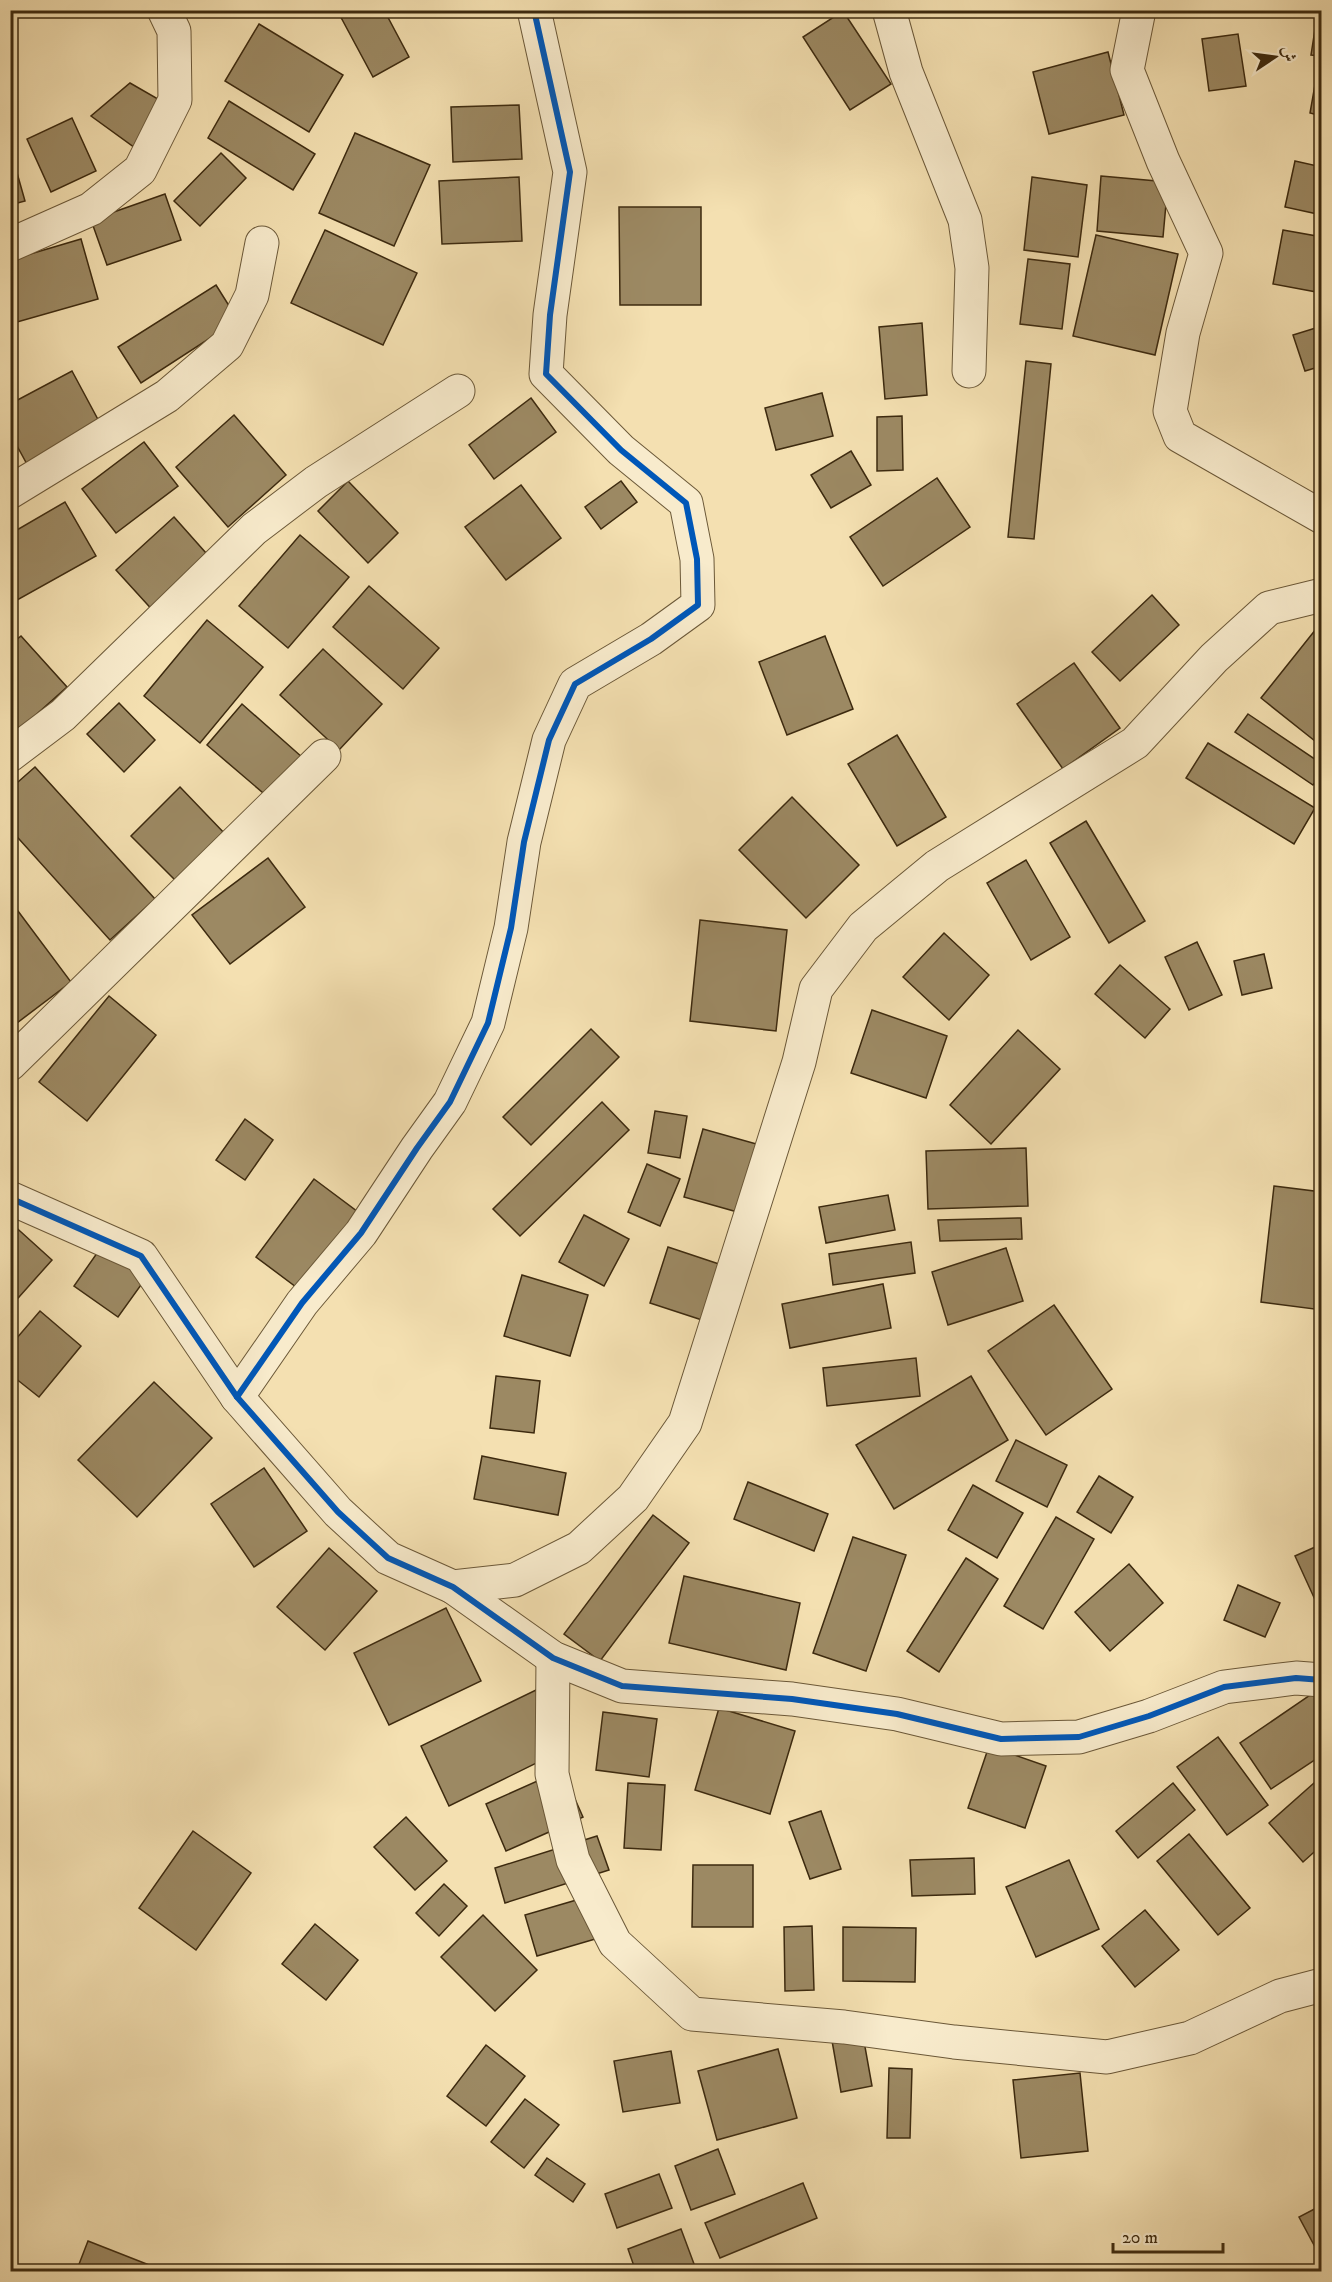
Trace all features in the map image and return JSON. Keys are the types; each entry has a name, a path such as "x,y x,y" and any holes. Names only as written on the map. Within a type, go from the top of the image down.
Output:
{"street":[{"path":"10,245 91,209 140,170 175,100 174,31 164,10"},
{"path":"237,1397 302,1303 361,1233 450,1102 484,1033 511,928 524,842 549,740 575,684 651,639 698,605 697,558 686,503 621,450 546,374 550,315 570,172 534,10"},
{"path":"889,10 906,72 965,219 972,268 969,371"},
{"path":"1139,10 1127,70 1163,161 1206,253 1183,333 1170,411 1180,435 1322,517"},
{"path":"10,492 167,396 227,345 252,295 262,243"},
{"path":"10,754 63,715 254,529 316,482 458,391"},
{"path":"453,1587 515,1580 579,1548 633,1498 685,1423 799,1062 816,989 863,927 937,866 1135,742 1214,658 1269,608 1322,595"},
{"path":"10,1064 324,756"},
{"path":"10,1198 141,1256 237,1397 338,1512 388,1558 453,1587 553,1658 622,1686 804,1701 897,1714 1001,1739 1079,1737 1149,1716 1224,1687 1296,1678 1322,1680"},
{"path":"553,1658 552,1774 573,1860 615,1942 692,2014 844,2027 954,2042 1107,2057 1190,2038 1280,1996 1322,1984"}],"building":[{"path":"337,10 384,10 409,57 373,77"},
{"path":"1318,10 1322,10 1322,56 1311,55"},
{"path":"843,11 891,84 850,110 803,37"},
{"path":"259,24 343,75 309,132 225,81"},
{"path":"1238,34 1246,86 1209,91 1202,39"},
{"path":"1108,52 1124,115 1049,134 1033,72"},
{"path":"1316,79 1322,80 1322,116 1310,113"},
{"path":"130,83 158,99 138,150 91,116"},
{"path":"229,101 315,154 293,190 208,138"},
{"path":"519,105 522,159 453,162 451,107"},
{"path":"72,118 96,171 51,192 27,139"},
{"path":"355,133 430,165 394,246 319,213"},
{"path":"10,148 25,201 10,205"},
{"path":"221,153 246,178 200,226 174,201"},
{"path":"1295,161 1322,167 1322,215 1285,207"},
{"path":"1101,176 1168,182 1163,237 1097,231"},
{"path":"519,177 522,241 442,244 439,181"},
{"path":"1032,177 1087,185 1078,257 1024,250"},
{"path":"165,194 181,240 107,265 91,220"},
{"path":"619,207 701,207 701,305 620,305"},
{"path":"325,230 417,273 383,345 291,303"},
{"path":"1283,230 1322,237 1322,293 1273,284"},
{"path":"1096,235 1178,254 1155,355 1073,336"},
{"path":"81,239 98,299 10,324 10,260"},
{"path":"1028,259 1070,264 1062,329 1020,324"},
{"path":"216,285 238,320 141,383 118,347"},
{"path":"922,323 927,395 885,399 879,327"},
{"path":"1322,326 1322,366 1305,371 1293,335"},
{"path":"1026,361 1051,364 1034,539 1008,537"},
{"path":"72,371 102,427 28,466 10,433 10,404"},
{"path":"822,393 833,436 776,450 765,408"},
{"path":"531,398 556,432 494,479 469,445"},
{"path":"234,415 286,475 228,527 176,467"},
{"path":"902,416 903,470 877,471 877,417"},
{"path":"144,442 178,486 116,533 82,489"},
{"path":"851,451 871,485 831,508 811,475"},
{"path":"937,478 970,527 883,586 850,537"},
{"path":"348,481 398,533 368,563 318,511"},
{"path":"621,481 637,502 601,529 585,507"},
{"path":"521,485 561,538 506,580 465,527"},
{"path":"65,502 96,556 10,604 10,534"},
{"path":"174,517 214,562 156,614 116,570"},
{"path":"300,535 349,577 288,648 239,606"},
{"path":"369,586 439,648 403,689 333,627"},
{"path":"1152,595 1179,625 1120,681 1092,652"},
{"path":"207,620 263,667 200,743 144,696"},
{"path":"1316,629 1322,633 1322,733 1315,741 1261,698"},
{"path":"21,636 67,687 10,738 10,645"},
{"path":"825,636 853,709 787,735 759,662"},
{"path":"323,649 382,704 339,750 280,695"},
{"path":"1074,663 1120,728 1063,769 1017,704"},
{"path":"119,703 155,740 124,772 87,734"},
{"path":"242,704 303,758 269,798 207,745"},
{"path":"1248,714 1322,764 1322,773 1313,785 1235,732"},
{"path":"897,735 946,817 897,846 848,764"},
{"path":"1208,743 1315,808 1294,844 1186,778"},
{"path":"35,767 155,899 110,940 10,829 10,789"},
{"path":"180,787 227,836 179,884 131,836"},
{"path":"792,797 859,865 806,918 739,850"},
{"path":"1086,821 1145,921 1109,943 1050,843"},
{"path":"268,858 305,907 230,964 192,915"},
{"path":"1026,860 1070,937 1031,960 987,883"},
{"path":"15,907 71,982 13,1026 10,1023 10,911"},
{"path":"700,920 787,930 776,1031 690,1021"},
{"path":"944,933 989,975 949,1020 903,977"},
{"path":"1197,942 1222,995 1189,1010 1165,957"},
{"path":"1264,954 1272,988 1242,995 1234,961"},
{"path":"1120,965 1170,1009 1145,1038 1095,994"},
{"path":"109,996 156,1035 87,1121 39,1082"},
{"path":"872,1010 947,1036 926,1098 851,1073"},
{"path":"591,1029 619,1057 531,1145 503,1117"},
{"path":"1018,1030 1060,1069 991,1144 950,1105"},
{"path":"602,1102 629,1130 520,1236 493,1209"},
{"path":"655,1111 687,1116 680,1158 648,1153"},
{"path":"245,1119 273,1140 245,1180 216,1160"},
{"path":"703,1129 760,1145 741,1213 684,1197"},
{"path":"1026,1148 1028,1206 928,1209 926,1151"},
{"path":"647,1164 680,1179 660,1226 628,1212"},
{"path":"314,1179 362,1215 304,1293 256,1257"},
{"path":"1274,1186 1322,1192 1322,1310 1261,1302"},
{"path":"888,1195 895,1230 826,1243 819,1207"},
{"path":"584,1215 629,1239 604,1286 559,1262"},
{"path":"1021,1218 1022,1239 940,1241 938,1220"},
{"path":"10,1222 52,1260 11,1306 10,1306"},
{"path":"911,1242 915,1273 833,1285 829,1254"},
{"path":"102,1246 146,1278 118,1317 74,1286"},
{"path":"668,1247 719,1264 702,1320 650,1303"},
{"path":"1006,1248 1023,1301 948,1325 932,1272"},
{"path":"522,1275 588,1295 570,1356 504,1336"},
{"path":"883,1284 891,1328 790,1348 782,1304"},
{"path":"1054,1305 1112,1389 1046,1435 988,1351"},
{"path":"40,1311 81,1346 39,1397 10,1374 10,1346"},
{"path":"916,1358 920,1396 827,1406 823,1368"},
{"path":"496,1376 540,1381 534,1433 490,1428"},
{"path":"971,1376 1008,1440 894,1509 856,1445"},
{"path":"154,1382 212,1438 137,1517 78,1460"},
{"path":"1016,1440 1067,1465 1047,1507 996,1481"},
{"path":"482,1456 566,1473 558,1515 474,1499"},
{"path":"264,1468 307,1531 254,1567 211,1504"},
{"path":"1099,1476 1133,1497 1111,1533 1077,1512"},
{"path":"748,1482 828,1514 814,1551 734,1519"},
{"path":"973,1485 1023,1513 997,1558 948,1530"},
{"path":"653,1515 689,1543 600,1661 564,1634"},
{"path":"1056,1517 1094,1539 1043,1629 1004,1606"},
{"path":"853,1537 906,1555 866,1671 813,1653"},
{"path":"1322,1544 1322,1615 1295,1556"},
{"path":"329,1548 377,1591 325,1650 277,1607"},
{"path":"966,1558 998,1579 939,1672 907,1651"},
{"path":"1129,1564 1163,1603 1110,1651 1075,1612"},
{"path":"684,1576 800,1603 786,1670 669,1643"},
{"path":"1238,1585 1280,1603 1265,1637 1224,1620"},
{"path":"446,1608 481,1681 389,1725 354,1653"},
{"path":"1322,1687 1322,1755 1271,1789 1240,1743"},
{"path":"536,1690 565,1749 449,1806 421,1746"},
{"path":"719,1708 795,1731 770,1814 695,1790"},
{"path":"603,1712 657,1719 649,1777 596,1770"},
{"path":"1218,1737 1268,1805 1227,1835 1177,1767"},
{"path":"989,1746 1046,1766 1025,1828 968,1808"},
{"path":"562,1770 583,1817 506,1851 486,1804"},
{"path":"628,1783 665,1785 661,1850 624,1848"},
{"path":"1173,1783 1195,1810 1138,1858 1116,1831"},
{"path":"1314,1783 1322,1791 1322,1845 1303,1862 1269,1823"},
{"path":"821,1811 841,1869 810,1879 789,1822"},
{"path":"406,1817 447,1861 415,1890 374,1847"},
{"path":"193,1831 251,1873 196,1950 139,1908"},
{"path":"1189,1834 1250,1908 1218,1935 1157,1861"},
{"path":"597,1836 609,1870 505,1903 495,1868"},
{"path":"974,1858 975,1894 912,1896 910,1860"},
{"path":"1069,1860 1099,1929 1036,1957 1006,1887"},
{"path":"693,1865 753,1865 753,1927 692,1927"},
{"path":"444,1884 467,1906 439,1936 416,1913"},
{"path":"597,1894 609,1935 537,1956 525,1915"},
{"path":"1145,1910 1179,1950 1135,1987 1102,1946"},
{"path":"483,1915 537,1970 495,2011 441,1957"},
{"path":"315,1924 358,1960 326,2000 282,1964"},
{"path":"812,1926 814,1990 785,1991 784,1927"},
{"path":"843,1927 916,1928 915,1982 843,1981"},
{"path":"862,2030 872,2086 841,2092 831,2035"},
{"path":"486,2045 525,2076 486,2126 447,2096"},
{"path":"778,2049 797,2118 717,2140 698,2071"},
{"path":"671,2051 680,2103 623,2112 614,2061"},
{"path":"889,2068 912,2069 910,2138 887,2138"},
{"path":"1080,2073 1088,2151 1021,2158 1013,2080"},
{"path":"525,2099 559,2125 524,2168 491,2142"},
{"path":"718,2149 735,2194 691,2210 675,2166"},
{"path":"547,2158 585,2184 573,2202 535,2175"},
{"path":"659,2174 672,2208 617,2228 605,2194"},
{"path":"803,2183 817,2218 720,2258 705,2223"},
{"path":"1322,2205 1322,2260 1299,2217"},
{"path":"681,2229 697,2272 636,2272 628,2249"},
{"path":"88,2241 167,2272 76,2272"}],"cycle path":[{"path":"237,1397 302,1303 361,1233 450,1102 488,1023 511,928 524,842 549,740 575,684 651,639 698,605 697,559 686,503 621,450 546,374 550,315 570,172 534,10"},
{"path":"10,1198 141,1256 237,1397 338,1512 388,1558 453,1587 553,1658 622,1686 792,1699 897,1714 1001,1739 1079,1737 1149,1716 1224,1687 1296,1678 1322,1680"}]}
